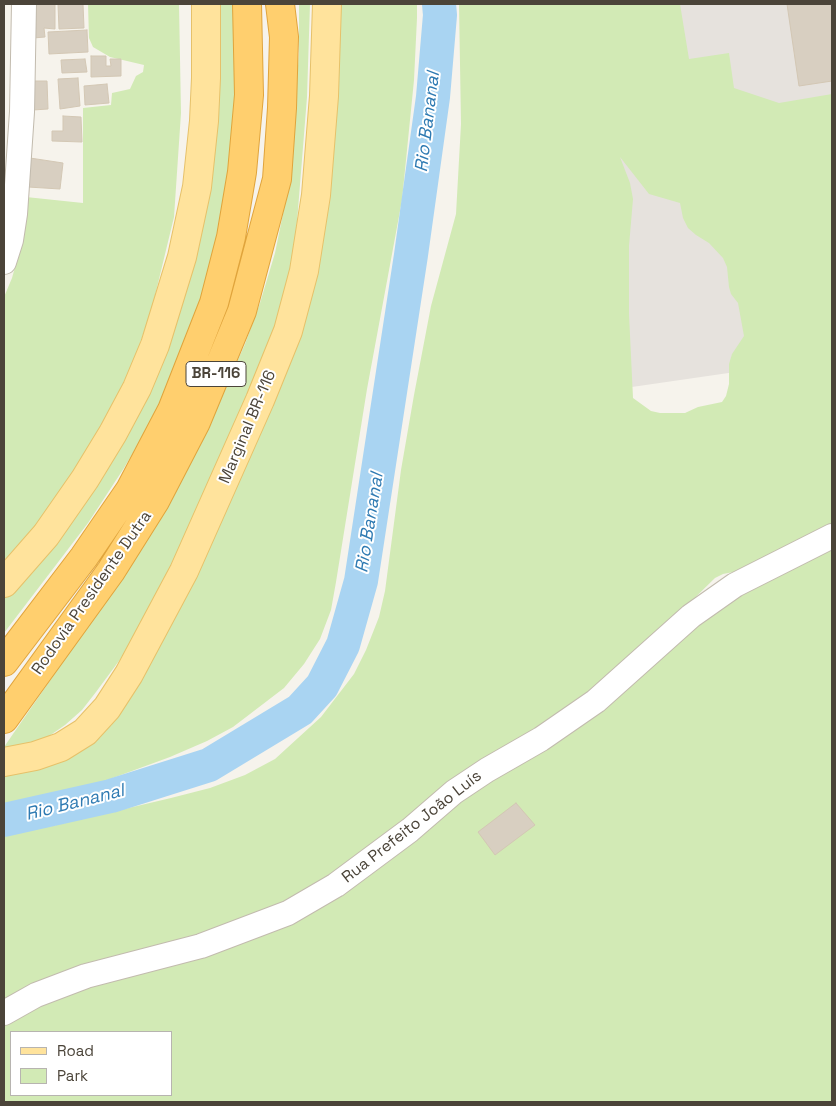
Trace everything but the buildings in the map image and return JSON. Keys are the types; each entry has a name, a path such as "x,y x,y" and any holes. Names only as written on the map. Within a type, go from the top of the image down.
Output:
{"highway":[{"name":"Rodovia Presidente Dutra","path":"4,662 84,557 130,490 172,410 214,302 231,237 242,172 249,95 247,4"},
{"name":"Rodovia Presidente Dutra","path":"11,708 111,571 155,501 196,422 242,311 277,179 284,37 280,4"}],"main road":[{"path":"4,583 46,535 85,479 138,388 155,345 182,257 197,187 204,121 206,4"},
{"name":"Marginal BR-116","path":"4,762 35,756 61,747 85,732 106,708 128,674 184,571 257,408 288,331 304,271 316,196 323,114 327,4"}],"street":[{"path":"4,262 11,240 15,214 22,112 24,4"},
{"name":"Rua Prefeito João Luís","path":"4,1013 36,995 86,976 201,946 288,913 336,885 410,830 454,792 486,770 542,739 596,701 698,611 735,585 832,536"}],"shaded area":[{"path":"486,4 832,4 832,358 556,398"}],"green space":[{"path":"88,4 179,4 181,113 174,217 152,308 132,367 106,419 71,476 28,539 4,567 4,297 12,278 21,246 26,197 83,203 83,108 111,105 112,93 130,89 136,76 143,72 144,65 110,57 93,47 89,38"},
{"path":"220,4 235,4 232,151 224,201 199,309 165,392 147,429 124,468 88,523 4,633 4,599 122,436 219,70"},
{"path":"299,4 310,4 307,97 295,247 278,322 194,525 130,646 82,710 65,725 39,743 4,752 4,747 87,627 173,493 207,430 245,344 275,253 286,199 299,53"},
{"path":"338,4 417,4 417,18 414,80 402,200 367,389 331,610 320,639 304,664 284,688 233,727 170,757 72,793 4,810 4,775 84,740 280,372"},
{"path":"459,4 680,4 689,59 729,53 734,88 779,103 832,94 832,529 749,569 723,574 715,578 601,690 309,895 4,1007 4,834 52,826 171,798 210,788 245,775 275,759 321,717 354,674 379,617 385,591 401,470 414,395 431,306 456,214 461,124","holes":["620,157 649,194 680,203 683,218 688,228 709,243 723,258 727,267 731,294 738,303 744,336 732,354 729,364 729,384 726,396 722,402 698,407 685,413 651,411 633,398 629,314 629,246 633,199 630,183"]},
{"path":"832,541 832,1102 4,1102 4,1021 34,1005 318,909 355,886 391,860 437,818 718,603"}],"waterway":[{"name":"Rio Bananal","path":"4,820 111,796 209,765 300,710 322,686 343,645 361,581 433,97 440,15 439,4"}]}
